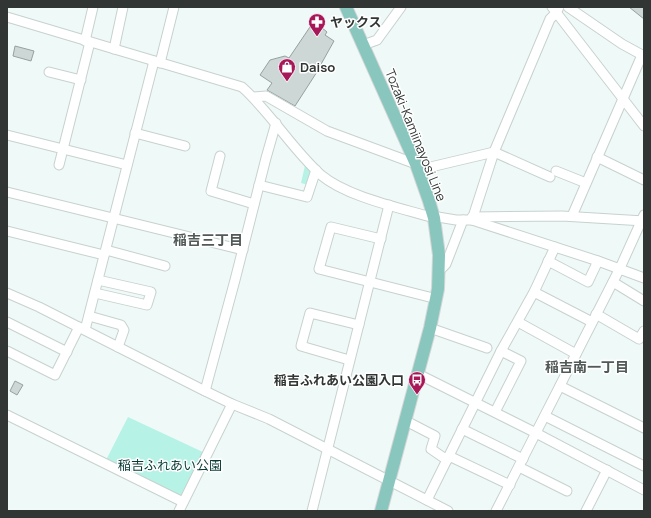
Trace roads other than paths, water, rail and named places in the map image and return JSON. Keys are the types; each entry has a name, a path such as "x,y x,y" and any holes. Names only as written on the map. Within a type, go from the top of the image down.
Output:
{"main road":[{"name":"Tozaki-Kamiinayosi Line","path":"346,7 417,167 430,201 438,240 439,271 437,299 381,511"}],"street":[{"path":"59,165 81,80 93,7"},
{"path":"114,49 123,7"},
{"path":"7,351 55,375 89,316 127,165 174,7"},
{"path":"363,45 377,40 401,7"},
{"path":"568,7 622,44 643,56 572,216"},
{"path":"439,271 446,264 469,219 494,152 550,19 556,9 644,126"},
{"path":"7,17 242,87 254,97 316,170 336,185 351,192 389,205 434,218 469,219 572,216 643,219 613,282 496,511"},
{"path":"49,72 81,80"},
{"path":"254,97 266,96 327,131 417,167 494,152 553,174 586,183"},
{"path":"205,391 276,123"},
{"path":"136,133 185,146"},
{"path":"7,135 127,165"},
{"path":"220,156 211,191 254,204"},
{"path":"598,157 644,180"},
{"path":"259,185 307,197 316,170"},
{"path":"7,192 242,250"},
{"path":"312,511 389,205"},
{"path":"469,219 620,268 644,278"},
{"path":"381,239 331,227 319,269 437,299"},
{"path":"7,231 165,266"},
{"path":"427,500 501,351 534,292 555,247"},
{"path":"548,261 588,282 598,261"},
{"path":"95,293 147,305 151,292 98,280"},
{"path":"613,282 644,301"},
{"path":"7,292 205,391 269,419 448,511"},
{"path":"534,292 639,339 644,331"},
{"path":"349,360 302,346 310,312 358,325"},
{"path":"89,316 121,325 124,330 118,347"},
{"path":"7,322 67,352"},
{"path":"518,322 576,354"},
{"path":"430,328 487,348"},
{"path":"495,412 521,361 501,351"},
{"path":"418,374 536,433 644,490"},
{"path":"560,386 644,428"},
{"path":"179,511 232,404"},
{"path":"7,415 183,502"},
{"path":"545,416 644,466"},
{"path":"406,421 435,436 430,449 510,485"},
{"path":"462,429 567,491"},
{"path":"586,511 607,470"}],"place":[{"name":"ヤックス","path":"317,37"},
{"name":"Daiso","path":"287,82"},
{"name":"稲吉ふれあい公園入口","path":"417,395"}],"district":[{"name":"稲吉三丁目","path":"208,239"},
{"name":"稲吉南一丁目","path":"587,366"}],"park label":[{"name":"稲吉ふれあい公園","path":"170,465"}]}
